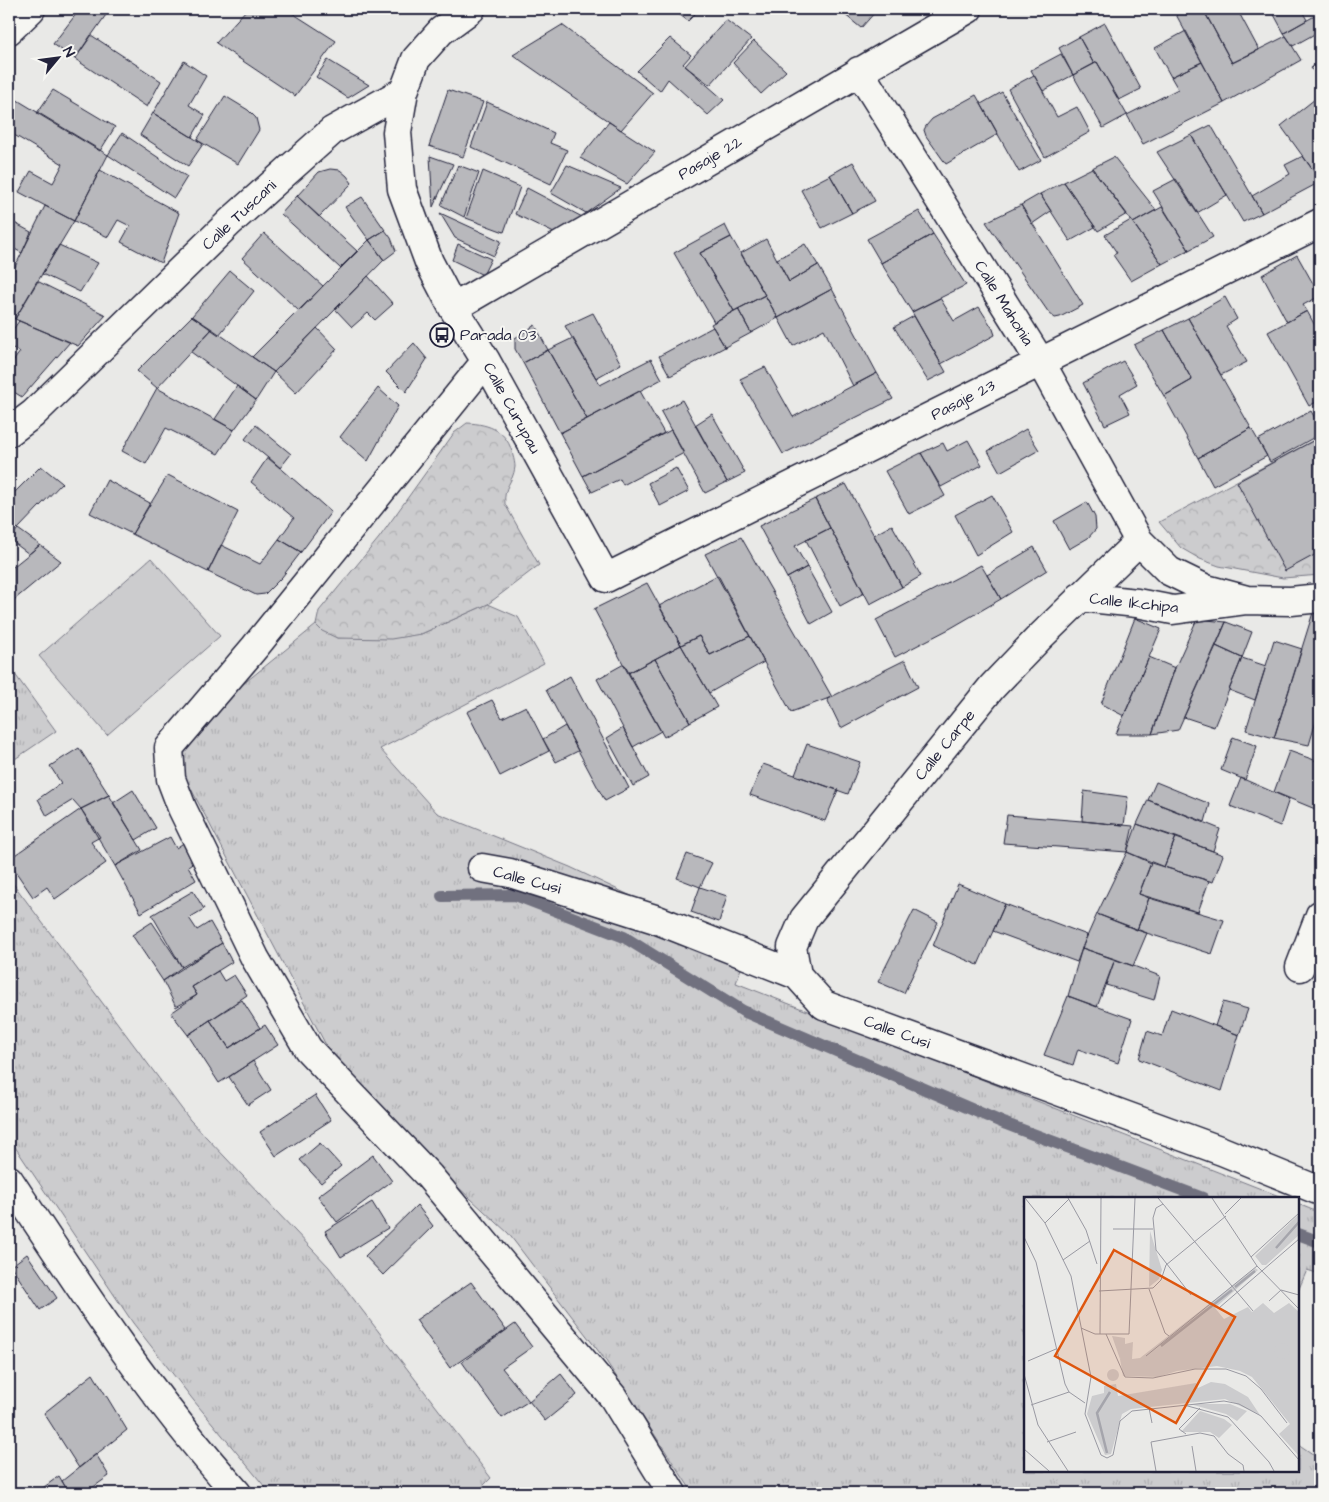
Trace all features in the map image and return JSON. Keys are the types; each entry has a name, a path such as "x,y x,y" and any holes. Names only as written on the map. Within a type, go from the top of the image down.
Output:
{"street":[{"path":"9,30 31,9"},
{"path":"404,91 416,59 441,30 471,9"},
{"name":"Pasaje 22","path":"453,308 968,9"},
{"name":"Calle Mahonia","path":"859,71 1040,361 1139,541"},
{"name":"Calle Curupau","path":"404,91 397,132 402,189 429,262 453,308 486,361 606,578"},
{"name":"Calle Tuscani","path":"9,432 33,414 230,222 332,131 404,91"},
{"name":"Pasaje 23","path":"606,578 1320,223"},
{"path":"486,361 256,647 169,748 171,779 182,808 255,958 308,1049 429,1176 613,1397 672,1493"},
{"name":"Calle Carpe","path":"797,975 792,947 804,919 992,687 1080,597 1139,541"},
{"name":"Calle Ikchipa","path":"1139,541 1169,571 1206,589 1247,600"},
{"name":"Calle Ikchipa","path":"1080,597 1137,602 1173,610 1247,600 1291,601 1320,598"},
{"name":"Calle Cusi","path":"482,868 510,873 655,918 797,975 824,1005 1222,1151 1320,1191"},
{"path":"1300,967 1320,915"},
{"path":"9,1180 87,1300 198,1449 237,1493"},
{"path":"198,1449 216,1493"}],"green space":[{"path":"467,423 490,427 502,435 511,447 515,467 505,493 505,504 539,565 488,604 421,634 391,639 337,638 322,631 316,625 319,611 379,538 454,433"},
{"path":"1320,437 1320,575 1283,578 1219,566 1200,559 1181,548 1159,522"},
{"path":"151,558 220,636 107,735 39,656"},
{"path":"488,604 518,617 544,663 380,749 437,813 570,867 747,951 736,983 1281,1197 1024,1197 1024,1472 1299,1472 1299,1445 1320,1459 1320,1493 693,1493 606,1361 508,1233 347,1085 168,745 316,625 337,638 421,634"},
{"path":"9,666 56,731 9,763"},
{"path":"9,878 190,1120 329,1267 491,1478 476,1493 270,1493 133,1323 9,1138"},
{"path":"1299,1204 1320,1213 1320,1274 1307,1270 1299,1289"}],"building":[{"path":"80,9 102,9 108,12 75,59 53,44"},
{"path":"247,9 286,9 336,41 295,96 216,43"},
{"path":"320,9 331,9 327,14"},
{"path":"391,9 403,9 399,15"},
{"path":"672,9 700,9 688,21"},
{"path":"838,9 874,9 876,11 861,28"},
{"path":"1173,9 1203,9 1232,63 1286,36 1301,60 1224,103"},
{"path":"1203,9 1237,9 1259,50 1232,63"},
{"path":"1271,9 1301,9 1307,20 1284,33"},
{"path":"1320,13 1320,31 1293,46 1284,33"},
{"path":"726,20 751,39 710,85 685,66"},
{"path":"1105,23 1141,89 1119,100 1097,62 1094,64 1079,37"},
{"path":"562,25 653,93 621,130 513,55"},
{"path":"1186,31 1202,62 1171,77 1155,48"},
{"path":"91,35 161,81 147,107 75,59"},
{"path":"1079,37 1094,64 1073,75 1059,48"},
{"path":"670,38 691,55 683,64 724,100 708,115 668,79 660,91 637,71"},
{"path":"754,41 786,71 761,94 733,63"},
{"path":"1061,54 1073,75 1043,91 1031,70"},
{"path":"328,60 369,85 348,98 316,77"},
{"path":"184,61 206,76 189,105 205,115 192,137 153,113"},
{"path":"1097,62 1127,115 1103,128 1073,75"},
{"path":"1202,62 1224,103 1143,144 1127,115 1178,89 1171,77"},
{"path":"1320,62 1320,81 1311,68"},
{"path":"1034,75 1057,117 1077,107 1090,132 1045,157 1008,89"},
{"path":"53,90 115,127 100,151 37,113"},
{"path":"448,90 483,102 463,157 429,146"},
{"path":"1002,92 1041,160 1019,172 981,104"},
{"path":"9,95 108,155 74,221 19,192 31,171 53,183 63,164 9,132"},
{"path":"976,95 998,134 946,164 926,136 924,130 932,119"},
{"path":"1320,95 1320,164 1312,169 1281,126"},
{"path":"225,96 248,110 256,118 259,130 238,164 197,140"},
{"path":"487,102 554,133 550,143 567,150 551,184 471,147"},
{"path":"153,113 203,144 188,166 140,135"},
{"path":"609,122 655,152 627,184 580,158"},
{"path":"1211,125 1262,213 1243,222 1191,135"},
{"path":"122,133 187,177 174,198 108,155"},
{"path":"1191,135 1227,195 1197,213 1157,152"},
{"path":"430,156 453,164 433,207"},
{"path":"1303,156 1320,182 1262,213 1252,196 1290,174 1285,165"},
{"path":"1114,157 1156,210 1133,223 1092,168"},
{"path":"853,162 875,201 852,213 830,175"},
{"path":"458,165 479,173 464,217 441,205"},
{"path":"567,165 621,188 586,213 551,193"},
{"path":"1092,168 1127,214 1098,231 1064,182"},
{"path":"330,169 340,170 352,183 319,217 297,196 319,172"},
{"path":"100,170 179,213 161,263 121,242 130,226 118,220 108,237 74,221"},
{"path":"483,171 520,187 504,232 466,218"},
{"path":"830,175 852,213 822,228 801,190"},
{"path":"1176,179 1213,237 1189,250 1153,191"},
{"path":"1064,182 1095,227 1070,241 1040,194"},
{"path":"527,188 586,219 560,236 515,214"},
{"path":"1040,194 1051,211 1032,224 1021,205"},
{"path":"297,196 357,251 340,268 281,214"},
{"path":"362,197 385,230 369,240 345,207"},
{"path":"1021,205 1083,305 1060,317 1055,318 1049,313 986,222"},
{"path":"45,206 74,221 15,319 9,316 9,279"},
{"path":"1162,207 1189,250 1162,264 1133,223"},
{"path":"919,211 933,234 881,263 867,239"},
{"path":"440,213 501,241 494,256 455,238"},
{"path":"9,220 31,232 22,253 9,246"},
{"path":"1131,220 1162,264 1131,281 1113,255 1117,253 1105,235"},
{"path":"725,225 731,237 700,253 734,311 714,322 674,253"},
{"path":"385,230 391,238 396,251 384,260 369,240"},
{"path":"264,233 323,286 299,311 242,258"},
{"path":"933,234 966,285 912,312 881,263"},
{"path":"731,237 765,295 734,311 700,253"},
{"path":"766,239 789,282 818,265 832,289 778,318 741,253"},
{"path":"369,240 384,260 274,372 252,357"},
{"path":"458,244 491,259 483,275 452,260"},
{"path":"805,244 818,265 789,282 777,259"},
{"path":"59,245 98,263 80,292 42,274"},
{"path":"1297,255 1320,296 1303,305 1307,311 1287,322 1262,275"},
{"path":"230,271 254,291 219,335 192,316"},
{"path":"368,276 393,304 375,320 368,313 352,327 335,309"},
{"path":"37,281 106,315 78,346 15,319"},
{"path":"832,289 877,373 853,386 824,329 793,346 778,318"},
{"path":"765,295 778,318 751,333 738,309"},
{"path":"1225,297 1237,319 1226,326 1247,362 1221,375 1188,318"},
{"path":"940,298 954,321 979,307 995,335 941,364 912,312"},
{"path":"738,309 751,333 725,347 711,324"},
{"path":"1307,311 1318,331 1320,330 1320,400 1309,406 1268,332"},
{"path":"593,313 621,364 596,378 565,326"},
{"path":"192,316 212,329 157,388 137,371"},
{"path":"914,316 946,372 928,381 894,327"},
{"path":"1188,318 1251,428 1198,458 1164,396 1192,380 1164,330"},
{"path":"19,321 70,342 22,397 9,389 9,363 11,364 20,352 9,346 9,335"},
{"path":"535,325 548,350 523,363 515,349 515,338"},
{"path":"713,327 725,347 670,376 659,356"},
{"path":"317,328 337,349 296,393 274,372"},
{"path":"212,329 274,372 256,400 191,352"},
{"path":"1164,330 1192,380 1164,396 1134,345"},
{"path":"573,338 600,385 651,359 662,379 587,419 548,350"},
{"path":"414,343 427,359 406,392 386,372"},
{"path":"548,350 587,419 560,433 523,363"},
{"path":"1123,361 1137,384 1120,394 1130,413 1105,425 1083,383"},
{"path":"765,367 793,417 877,373 893,399 783,454 740,379"},
{"path":"237,386 256,400 234,430 215,419"},
{"path":"157,388 234,430 218,454 166,428 146,464 122,451"},
{"path":"378,388 398,406 368,461 340,437"},
{"path":"640,391 664,433 583,476 560,433"},
{"path":"682,400 727,482 705,493 661,412"},
{"path":"1311,411 1320,427 1320,434 1270,462 1258,440"},
{"path":"712,414 745,473 727,482 695,425"},
{"path":"256,425 291,454 280,468 245,439"},
{"path":"1251,428 1267,456 1213,486 1198,458"},
{"path":"1026,429 1039,450 1000,472 988,451"},
{"path":"671,430 684,453 623,485 620,479 592,492 583,476"},
{"path":"1320,437 1320,552 1285,571 1237,482"},
{"path":"968,440 982,465 941,487 921,453 943,443 947,451"},
{"path":"921,453 945,496 909,514 885,471"},
{"path":"268,457 331,512 301,552 279,539 294,518 251,482"},
{"path":"41,466 62,483 18,529 9,521 9,498"},
{"path":"676,468 689,491 660,506 648,483"},
{"path":"168,475 238,512 208,572 132,534"},
{"path":"107,480 150,503 132,534 90,513"},
{"path":"846,484 902,587 870,604 815,499"},
{"path":"992,495 1013,532 976,555 955,515"},
{"path":"815,499 830,528 795,546 807,567 787,578 759,526"},
{"path":"1087,502 1095,517 1096,529 1088,538 1069,549 1054,521"},
{"path":"892,525 921,576 902,587 874,535"},
{"path":"830,528 864,593 840,606 806,540"},
{"path":"18,529 40,545 29,554 9,539"},
{"path":"741,537 832,697 791,712 705,554"},
{"path":"279,539 301,552 282,577 265,594 256,595 208,572 221,545 260,564"},
{"path":"40,545 61,561 9,604 9,570"},
{"path":"1034,547 1047,570 1001,599 987,575"},
{"path":"981,565 1001,599 895,657 876,620"},
{"path":"807,567 832,612 811,624 787,578"},
{"path":"718,575 750,636 710,655 699,636 681,645 659,606"},
{"path":"647,583 681,645 628,673 594,609"},
{"path":"1315,606 1320,606 1320,708 1309,745 1274,738"},
{"path":"1135,618 1161,629 1124,716 1101,704"},
{"path":"1197,619 1226,622 1178,730 1152,734 1175,668"},
{"path":"1226,622 1252,632 1242,658 1216,646"},
{"path":"9,635 15,639 9,645"},
{"path":"699,636 710,655 750,636 764,662 709,693 681,645"},
{"path":"1274,640 1302,649 1274,738 1246,730"},
{"path":"681,645 717,707 690,722 655,659"},
{"path":"1216,646 1242,658 1214,727 1184,717"},
{"path":"1149,657 1175,668 1152,734 1116,734"},
{"path":"1242,658 1266,666 1255,700 1229,690"},
{"path":"655,659 690,722 664,737 628,673"},
{"path":"905,660 918,687 841,728 827,699"},
{"path":"624,664 661,731 633,747 597,679"},
{"path":"570,676 629,788 605,801 546,690"},
{"path":"492,700 502,718 526,706 549,751 500,776 467,712"},
{"path":"565,726 578,751 556,762 543,739"},
{"path":"623,728 649,777 633,786 607,738"},
{"path":"1233,737 1257,746 1245,780 1221,770"},
{"path":"807,744 860,762 848,794 795,775"},
{"path":"79,748 109,795 81,809 73,800 47,816 38,799 61,783 50,766"},
{"path":"1289,751 1320,762 1320,811 1274,792"},
{"path":"763,764 838,790 825,821 750,795"},
{"path":"1241,778 1289,799 1280,826 1230,806"},
{"path":"1156,782 1210,804 1205,822 1148,800"},
{"path":"133,790 156,828 136,840 113,803"},
{"path":"1084,791 1128,797 1124,825 1082,821"},
{"path":"109,795 142,850 115,866 81,809"},
{"path":"1148,800 1220,829 1213,851 1137,824"},
{"path":"81,809 100,837 91,842 106,863 55,899 47,887 33,897 9,862 9,859"},
{"path":"1007,815 1133,826 1127,852 1003,843"},
{"path":"1137,824 1176,837 1164,867 1127,852"},
{"path":"170,837 176,848 185,842 195,861 188,866 196,880 141,913 115,866"},
{"path":"1176,837 1223,855 1213,882 1164,867"},
{"path":"1127,852 1151,863 1139,894 1149,898 1137,930 1097,914"},
{"path":"687,854 712,863 700,887 677,878"},
{"path":"1151,863 1209,881 1198,912 1139,894"},
{"path":"958,884 1005,904 978,965 933,946"},
{"path":"700,887 727,896 719,922 691,912"},
{"path":"193,891 204,909 189,918 197,930 210,922 222,943 182,967 152,915"},
{"path":"1149,898 1224,920 1212,954 1137,930"},
{"path":"1005,904 1087,935 1077,962 993,931"},
{"path":"914,910 938,922 904,993 878,982"},
{"path":"1097,914 1147,933 1133,966 1082,948"},
{"path":"152,922 182,967 163,981 132,935"},
{"path":"222,943 232,962 192,987 197,995 176,1007 163,981"},
{"path":"1082,948 1115,959 1097,1007 1068,996"},
{"path":"1115,959 1160,976 1154,1000 1106,985"},
{"path":"218,971 224,981 234,975 247,995 188,1035 171,1013 197,995 192,987"},
{"path":"1068,996 1132,1019 1118,1063 1078,1049 1073,1065 1044,1055"},
{"path":"242,1000 260,1028 229,1048 210,1020"},
{"path":"1223,1002 1248,1009 1239,1035 1215,1026"},
{"path":"1171,1009 1239,1035 1222,1091 1139,1059 1147,1031 1162,1036"},
{"path":"210,1020 229,1048 265,1025 278,1045 219,1083 188,1035"},
{"path":"253,1061 271,1090 248,1105 229,1077"},
{"path":"315,1095 331,1120 276,1156 260,1132"},
{"path":"320,1143 341,1166 321,1183 300,1160"},
{"path":"373,1155 392,1181 337,1222 318,1196"},
{"path":"372,1202 388,1228 341,1257 325,1231"},
{"path":"417,1205 433,1226 383,1275 365,1256"},
{"path":"27,1254 57,1298 40,1310 11,1266"},
{"path":"471,1282 506,1330 450,1368 416,1320"},
{"path":"9,1308 15,1316 9,1321"},
{"path":"515,1324 532,1347 502,1368 529,1401 502,1418 462,1362"},
{"path":"93,1374 127,1430 79,1468 44,1413"},
{"path":"561,1374 577,1395 545,1421 529,1401"},
{"path":"96,1454 109,1476 85,1493 69,1493 62,1481"},
{"path":"59,1476 69,1493 36,1493"}],"waterway":[{"path":"442,896 515,895 624,937 743,1011 1006,1124 1200,1197"},
{"path":"1299,1234 1320,1242"}],"place":[{"name":"Parada 03","path":"442,335"}]}
